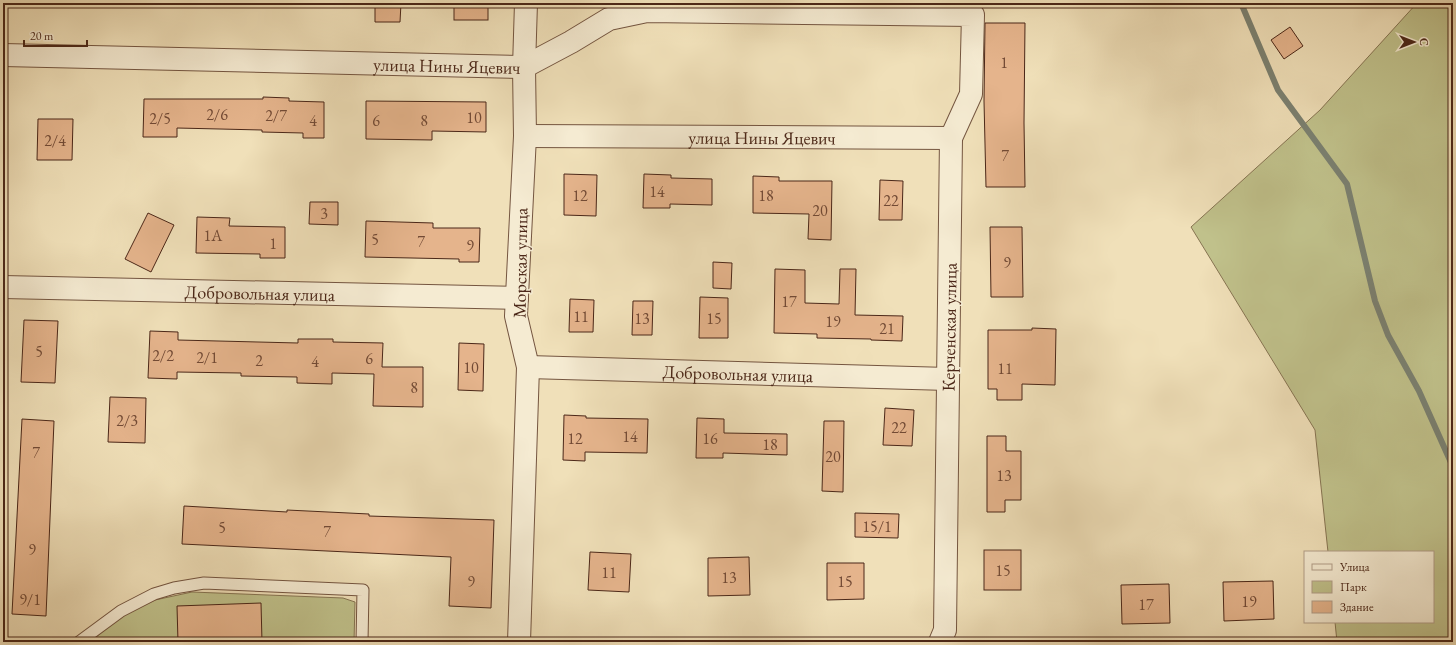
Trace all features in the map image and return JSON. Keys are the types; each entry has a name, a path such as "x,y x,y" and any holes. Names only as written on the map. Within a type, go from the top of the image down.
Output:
{"street":[{"name":"Морская улица","path":"520,642 528,367 516,316 525,136 524,67 526,3"},
{"name":"улица Нины Яцевич","path":"3,55 524,67 571,42 609,19 647,11 973,15"},
{"name":"Керченская улица","path":"940,642 945,630 951,138 971,94 973,15"},
{"name":"улица Нины Яцевич","path":"525,136 951,138"},
{"name":"Добровольная улица","path":"3,287 517,298"},
{"name":"Добровольная улица","path":"528,367 948,379"}],"lane":[{"path":"79,642 121,611 154,594 174,588 204,583 363,590 362,642"}],"green space":[{"path":"1417,3 1453,3 1453,642 1337,642 1335,623 1434,623 1434,551 1328,551 1315,430 1191,227 1320,110"},
{"path":"192,592 343,598 355,602 354,642 90,642 120,617 155,600"}],"building":[{"path":"375,3 401,3 400,22 375,22"},
{"path":"454,3 488,3 488,20 454,20"},
{"path":"985,23 1025,23 1025,187 986,187 984,101"},
{"path":"1290,27 1303,46 1284,59 1271,40"},
{"path":"263,97 289,98 289,101 324,102 324,138 303,138 303,133 262,132 262,130 177,128 177,137 143,137 144,99 263,99"},
{"path":"366,101 486,102 486,132 432,131 432,140 366,139"},
{"path":"38,119 73,119 72,160 37,160"},
{"path":"564,174 597,175 596,216 564,215"},
{"path":"644,174 671,175 671,178 712,179 712,205 670,204 670,208 643,208"},
{"path":"753,176 779,177 779,181 832,181 831,240 808,239 809,214 753,213"},
{"path":"880,180 903,181 902,220 879,220"},
{"path":"310,202 338,202 338,225 309,224"},
{"path":"148,213 174,225 151,272 125,259"},
{"path":"197,217 230,218 229,226 285,227 285,258 260,258 260,254 196,253"},
{"path":"366,221 433,223 433,228 480,228 479,262 459,262 459,259 365,257"},
{"path":"990,227 1022,227 1023,297 991,297"},
{"path":"713,262 732,263 731,289 713,288"},
{"path":"775,269 805,270 805,303 839,304 840,269 856,269 855,315 903,316 902,341 817,338 817,334 774,333"},
{"path":"700,297 728,298 728,338 699,338"},
{"path":"570,299 594,300 593,332 569,332"},
{"path":"633,301 653,301 652,335 632,335"},
{"path":"24,320 58,321 55,383 21,382"},
{"path":"1032,328 1056,329 1055,385 1022,384 1022,400 997,400 997,389 988,389 988,330 1032,330"},
{"path":"150,331 178,332 178,340 298,343 298,339 333,339 333,342 383,343 382,367 423,367 423,407 373,406 374,374 332,373 332,384 297,383 297,377 241,376 241,373 177,372 177,379 148,378"},
{"path":"459,343 484,344 483,391 458,390"},
{"path":"110,397 146,398 145,443 108,442"},
{"path":"885,408 914,410 912,446 883,445"},
{"path":"564,415 586,416 586,418 648,419 647,453 585,452 585,461 563,460"},
{"path":"697,418 724,419 724,433 787,434 787,455 723,453 723,458 696,458"},
{"path":"22,419 54,421 46,616 12,614"},
{"path":"824,421 844,421 843,492 822,491"},
{"path":"987,436 1006,436 1006,451 1021,451 1021,500 1005,500 1005,512 987,512"},
{"path":"184,506 287,512 287,510 369,514 369,516 494,520 491,608 449,606 451,557 182,544"},
{"path":"855,513 899,514 898,538 855,537"},
{"path":"984,550 1021,550 1021,590 984,590"},
{"path":"590,552 631,554 629,592 588,590"},
{"path":"749,557 750,595 708,596 708,558"},
{"path":"827,563 864,563 864,599 827,600"},
{"path":"1273,581 1274,619 1224,621 1223,582"},
{"path":"1169,584 1170,623 1122,624 1121,585"},
{"path":"261,603 262,642 178,642 177,606"}],"waterway":[{"path":"1241,3 1278,90 1347,184 1375,301 1388,335 1419,391 1453,467"}]}
